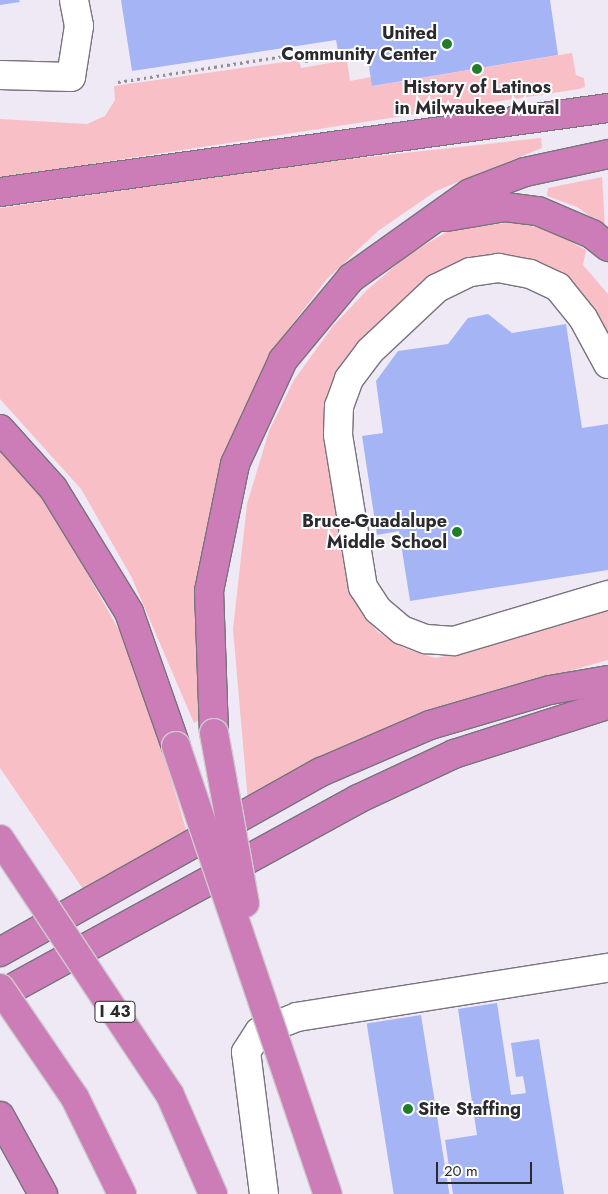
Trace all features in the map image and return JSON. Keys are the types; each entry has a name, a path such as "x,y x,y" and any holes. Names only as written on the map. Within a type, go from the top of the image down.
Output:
{"highway":[{"path":"0,192 608,108"},
{"path":"260,991 214,732 209,591 235,464 283,360 351,278 470,193 525,172 608,154"},
{"path":"427,222 504,207 538,211 592,234 608,247"},
{"path":"0,429 53,488 129,612 328,1194"},
{"path":"0,952 321,772 430,725 550,690 608,680"},
{"path":"0,995 358,799 454,754 608,705"},
{"path":"555,721 608,724"},
{"name":"I 43","path":"0,839 170,1095 213,1194"},
{"path":"0,988 75,1098 122,1194"},
{"path":"0,1116 43,1194"}],"lane":[{"path":"0,75 71,77 78,26 74,0"},
{"path":"608,364 583,318 558,286 530,274 500,268 470,272 437,288 370,351 349,379 340,406 338,435 363,586 378,610 402,630 426,639 454,641 608,595"},
{"path":"264,1194 246,1052 259,1032 297,1017 608,968"}],"path":[{"path":"118,82 303,53 305,61 350,54"}],"shaded area":[{"path":"572,53 576,75 584,78 585,87 579,89 0,178 0,119 87,124 105,116 115,100 114,86 299,60 301,68 347,60 350,81 371,77 373,86"},
{"path":"541,138 542,148 436,191 378,231 327,279 280,340 241,414 218,488 199,652 199,720 194,723 131,576 81,489 0,399 0,208 312,163"},
{"path":"602,177 605,227 577,207 547,196 548,188"},
{"path":"515,222 551,231 586,250 583,265 608,294 608,333 599,320 476,258 451,265 387,314 330,388 323,417 349,581 361,612 378,632 404,648 435,658 470,652 608,610 608,660 429,711 248,802 233,629 247,504 269,431 294,380 333,326 368,289 408,255 450,230"},
{"path":"0,441 48,503 120,632 150,708 188,836 85,892 0,768"}],"building":[{"path":"0,0 19,0 20,2 0,5"},
{"name":"United Community Center","path":"121,0 550,0 558,55 372,86 367,54 355,56 354,48 338,51 336,40 132,71"},
{"path":"488,314 512,333 566,324 582,428 608,424 608,570 410,601 399,531 377,535 362,436 383,433 376,381 398,351 448,344 468,318"},
{"path":"497,1003 511,1095 526,1093 523,1076 516,1077 511,1043 539,1039 564,1194 453,1194 445,1140 477,1135 458,1009"},
{"name":"Site Staffing","path":"421,1015 449,1194 394,1194 367,1024"}],"place":[{"name":"United Community Center","path":"447,44"},
{"name":"History of Latinos in Milwaukee Mural","path":"477,69"},
{"name":"Bruce-Guadalupe Middle School","path":"457,532"},
{"name":"Site Staffing","path":"408,1109"}]}
